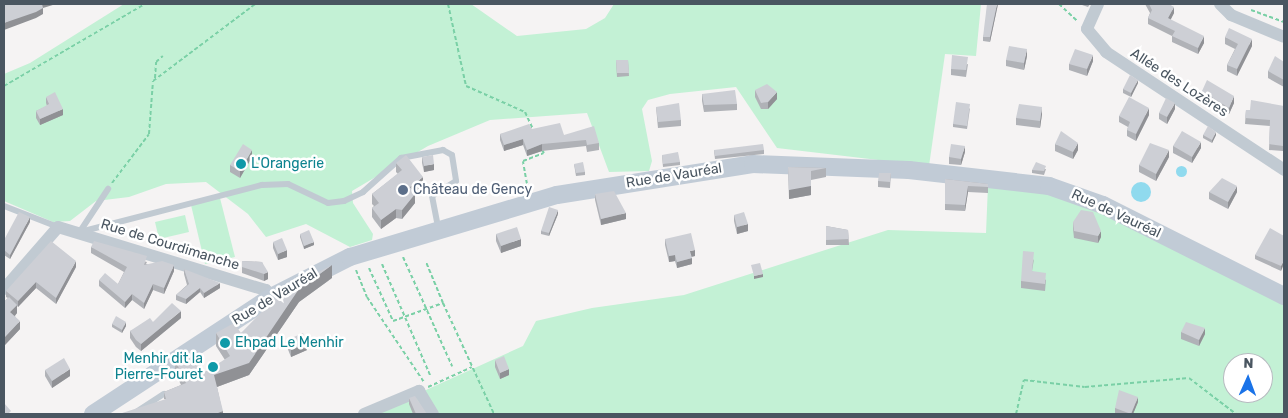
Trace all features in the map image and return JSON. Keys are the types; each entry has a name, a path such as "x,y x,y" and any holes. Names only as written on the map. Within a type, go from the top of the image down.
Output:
{"street":[{"path":"1087,29 1098,4"},
{"path":"1220,4 1231,15 1284,37"},
{"name":"Allée des Lozères","path":"1087,29 1106,52 1138,76 1284,170"},
{"name":"Rue de Vauréal","path":"97,413 270,297 350,257 556,195 753,164 900,170 1035,184 1077,194 1284,296"},
{"path":"4,289 58,227"},
{"name":"Rue de Courdimanche","path":"58,227 266,290 270,297"},
{"path":"364,414 419,391 433,414"}],"lane":[{"path":"79,233 262,185 288,184 328,203 344,201 363,192 401,158 443,150 452,155 456,181 432,196 438,231"},
{"path":"79,233 108,189"},
{"path":"4,206 58,227"},
{"path":"133,414 164,394"}],"path":[{"path":"4,86 145,4"},
{"path":"155,78 255,4"},
{"path":"448,4 466,86 525,112 536,137"},
{"path":"1059,4 1087,29"},
{"path":"1247,8 1284,22"},
{"path":"108,189 148,134 156,62 163,56"},
{"path":"528,188 523,162 544,153 540,145"},
{"path":"350,257 368,297 425,380 419,391"},
{"path":"403,257 452,366"},
{"path":"426,262 494,414"},
{"path":"382,264 430,375"},
{"path":"369,268 393,321 443,303"},
{"path":"419,391 472,367"},
{"path":"1016,414 1024,380 1085,387 1189,378 1236,414"}],"green space":[{"path":"124,4 471,4 517,36 586,29 605,18 614,4 981,4 976,56 945,54 929,166 777,148 736,87 670,94 648,100 642,109 652,161 649,171 609,172 587,113 490,120 428,146 352,191 353,203 373,234 372,240 350,247 306,224 266,237 248,214 206,182 166,184 129,197 96,201 70,221 53,222 4,201 4,74 30,63"},
{"path":"988,185 1065,195 1284,305 1284,414 373,414 523,346 536,321 592,308 684,295 888,230 986,233"},
{"path":"220,198 235,257 205,264 191,205"},
{"path":"185,215 189,232 159,239 155,222"}],"water":[{"path":"1181,165 1187,171 1181,177 1175,171"},
{"path":"1141,182 1148,185 1151,192 1148,199 1141,202 1134,199 1131,192 1134,185"}],"building":[{"path":"4,4 42,4 43,8 4,23"},
{"path":"987,4 997,4 990,37 983,37"},
{"path":"1149,4 1169,4 1174,7 1168,18 1204,36 1198,48 1172,36 1175,31 1148,18 1152,10"},
{"path":"1229,28 1252,39 1237,69 1227,65 1238,44 1225,37"},
{"path":"1009,46 1027,49 1024,63 1006,60"},
{"path":"1075,49 1093,55 1087,69 1069,64"},
{"path":"952,55 968,57 966,70 951,69"},
{"path":"1275,56 1284,62 1284,80 1268,71"},
{"path":"616,60 628,60 629,73 617,73"},
{"path":"1130,75 1138,80 1131,93 1123,89"},
{"path":"1207,80 1234,96 1229,108 1202,91"},
{"path":"767,84 777,92 768,102 761,103 755,90"},
{"path":"735,90 737,104 704,105 702,94"},
{"path":"55,92 63,109 40,119 36,111 49,104 46,97"},
{"path":"1129,97 1149,108 1136,134 1127,130 1130,122 1119,116"},
{"path":"1166,98 1175,103 1167,117 1159,113"},
{"path":"1251,100 1284,106 1283,146 1269,144 1270,120 1245,118 1246,110 1250,110"},
{"path":"956,102 970,104 967,126 953,124"},
{"path":"679,103 681,120 658,122 656,107"},
{"path":"1019,104 1042,107 1040,121 1016,118"},
{"path":"560,123 564,135 594,126 599,143 587,145 586,140 542,144 527,150 523,139 504,145 500,134 529,124 532,129"},
{"path":"1208,126 1216,132 1212,140 1203,135"},
{"path":"1061,131 1078,143 1073,152 1055,144"},
{"path":"1182,131 1201,142 1192,157 1173,146"},
{"path":"1150,143 1169,150 1156,174 1139,165"},
{"path":"243,144 252,150 240,171 230,165"},
{"path":"763,144 764,150 715,156 714,150"},
{"path":"951,144 965,146 961,159 949,157"},
{"path":"678,152 680,162 663,164 662,155"},
{"name":"Château de Gency","path":"406,155 423,177 410,187 415,194 402,210 396,209 381,220 372,208 379,203 372,194 402,170 396,163"},
{"path":"433,155 434,164 424,166 422,157"},
{"path":"583,162 585,172 576,173 574,164"},
{"path":"1036,162 1046,166 1044,171 1032,170"},
{"path":"788,167 826,168 811,171 811,186 789,190"},
{"path":"879,173 891,173 890,182 878,181"},
{"path":"1222,178 1237,186 1228,202 1209,192"},
{"path":"945,179 988,184 988,187 968,186 965,205 945,204"},
{"path":"614,191 626,213 601,219 595,194"},
{"path":"549,207 558,210 549,233 541,231"},
{"path":"1081,210 1093,212 1101,231 1098,236 1074,231 1073,222"},
{"path":"19,212 30,217 10,255 4,250 4,240"},
{"path":"744,212 748,224 737,227 734,215"},
{"path":"826,226 848,230 849,239 826,240"},
{"path":"517,227 521,239 501,246 496,234"},
{"path":"1270,228 1284,236 1284,260 1281,266 1255,255"},
{"path":"309,230 314,242 304,246 300,234"},
{"path":"691,233 695,250 690,251 692,258 677,262 675,255 669,256 665,239"},
{"path":"282,238 287,250 278,254 273,242"},
{"path":"51,241 76,261 56,298 36,282 18,301 6,291"},
{"path":"94,241 147,256 144,265 162,261 174,265 164,288 153,284 144,303 132,294 125,302 99,280 105,273 118,284 127,267 91,247"},
{"path":"1023,251 1034,252 1032,271 1046,273 1045,284 1021,281"},
{"path":"242,261 262,262 268,272 264,274 242,267"},
{"path":"760,263 763,274 754,276 751,265"},
{"path":"332,265 299,289 249,363 214,375 223,411 215,414 119,414 166,399 164,392 186,383 175,360 191,350 205,372 230,356 216,333 234,323 241,333 282,291"},
{"path":"184,269 220,283 204,293 200,288 186,299 176,295 189,284"},
{"path":"9,297 17,305 10,312 20,321 4,338 4,302"},
{"path":"172,303 181,311 141,344 136,340 130,331 150,318 153,322"},
{"path":"116,316 126,322 122,330 112,324"},
{"path":"1186,322 1205,328 1199,340 1181,332"},
{"path":"303,333 307,343 291,350 287,340"},
{"path":"504,356 509,369 500,373 495,360"},
{"path":"64,358 70,369 52,381 45,370"},
{"path":"1119,390 1138,397 1131,414 1115,408"},
{"path":"415,396 427,414 416,414 409,398"},
{"path":"4,403 11,411 8,414 4,414"}],"place":[{"name":"L'Orangerie","path":"241,164"},
{"name":"Château de Gency","path":"403,190"},
{"name":"Ehpad Le Menhir","path":"225,343"},
{"name":"Menhir dit la Pierre-Fouret","path":"213,367"}]}
